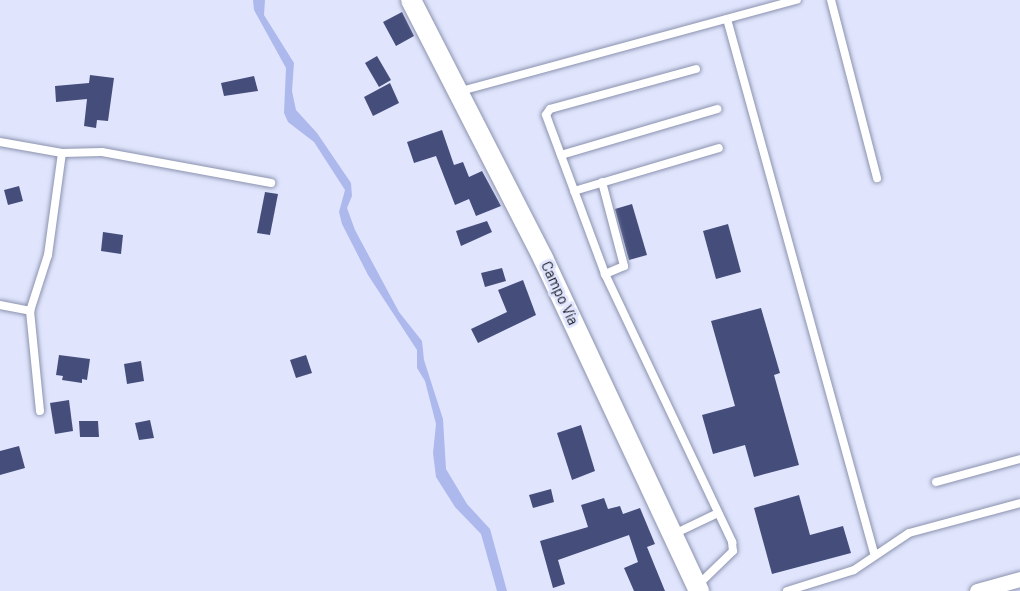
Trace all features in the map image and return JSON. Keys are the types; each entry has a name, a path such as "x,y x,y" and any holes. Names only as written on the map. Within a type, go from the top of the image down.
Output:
{"street":[{"name":"Campo Vía","path":"411,0 460,91 698,588"},
{"path":"977,591 1020,579"}],"lane":[{"path":"460,91 797,0"},
{"path":"831,0 878,178"},
{"path":"727,19 874,553"},
{"path":"696,69 550,109 546,115 605,274 718,513 733,551 698,588"},
{"path":"561,155 717,109"},
{"path":"0,142 62,153 102,152 271,183"},
{"path":"574,191 719,148"},
{"path":"40,411 30,311 48,255 62,153"},
{"path":"602,183 624,266 605,274"},
{"path":"0,305 30,311"},
{"path":"936,482 1020,459"},
{"path":"787,591 854,570 874,553 909,533 1020,503"},
{"path":"673,535 718,513"}],"water":[{"path":"253,0 265,0 264,15 294,63 292,91 296,110 317,133 351,183 352,196 347,208 355,230 399,312 422,341 424,360 443,419 446,469 467,504 490,529 507,591 497,591 481,534 455,507 436,477 433,453 436,424 425,381 417,368 417,350 368,275 342,224 339,212 345,190 314,142 288,122 284,113 286,68 254,10"}],"building":[{"path":"402,12 414,36 396,46 383,22"},
{"path":"377,56 391,80 379,87 365,63"},
{"path":"90,75 114,78 108,121 97,120 96,128 84,126 87,99 56,102 55,86 89,83"},
{"path":"254,76 258,91 224,96 221,83"},
{"path":"390,83 399,103 373,116 364,97"},
{"path":"442,130 454,165 463,162 469,177 482,171 501,206 476,216 469,199 455,205 436,156 414,163 407,142"},
{"path":"19,186 23,201 8,205 4,190"},
{"path":"265,192 278,194 270,235 257,233"},
{"path":"632,204 647,255 629,260 615,209"},
{"path":"487,221 492,232 461,246 456,231"},
{"path":"728,224 741,272 716,279 703,231"},
{"path":"103,232 123,235 121,254 101,251"},
{"path":"502,268 506,281 485,287 481,273"},
{"path":"523,280 536,315 478,343 471,329 507,312 498,290"},
{"path":"761,308 780,373 774,375 799,465 754,477 745,445 713,454 702,415 735,406 711,321"},
{"path":"59,355 90,359 87,380 82,379 82,383 62,380 63,376 56,375"},
{"path":"306,355 312,373 296,378 290,360"},
{"path":"141,361 144,381 127,384 124,364"},
{"path":"69,400 73,431 55,434 50,403"},
{"path":"150,420 154,438 139,440 135,423"},
{"path":"79,421 98,421 99,437 80,437"},
{"path":"581,425 595,471 572,480 557,433"},
{"path":"19,446 25,468 0,475 0,451"},
{"path":"551,489 554,502 533,508 529,495"},
{"path":"799,495 810,535 843,526 851,553 772,574 754,508"},
{"path":"604,498 608,509 620,506 623,514 640,508 655,544 647,547 665,591 634,591 624,568 638,562 629,535 558,560 565,584 553,588 540,541 588,527 581,505"}]}
